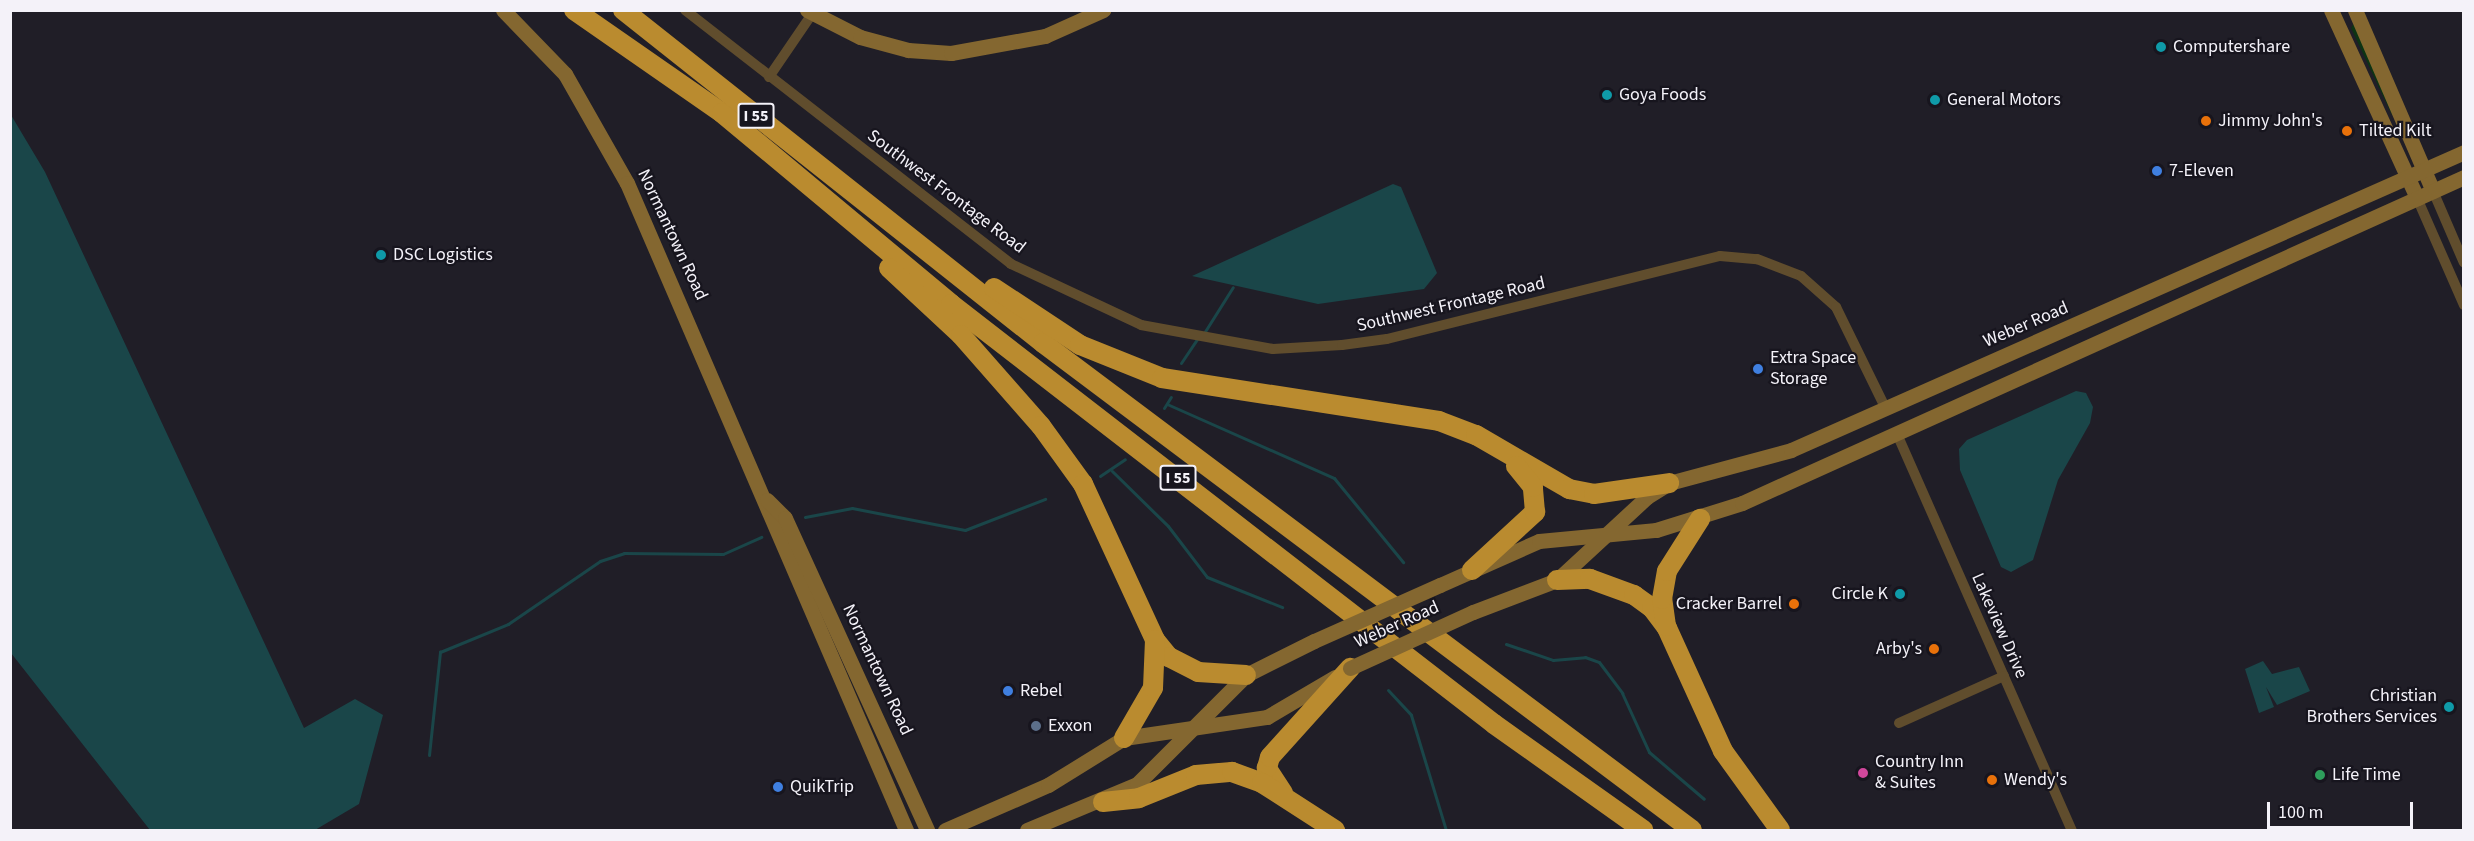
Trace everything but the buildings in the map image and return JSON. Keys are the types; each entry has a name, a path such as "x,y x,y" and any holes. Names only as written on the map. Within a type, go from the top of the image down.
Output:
{"highway":[{"name":"I 55","path":"574,10 722,113 951,304 1494,724 1642,831"},
{"name":"I 55","path":"622,10 891,220 1043,343 1692,831"},
{"path":"722,113 961,335 1041,426 1083,484 1155,640 1184,667 1215,676 1246,675"},
{"path":"891,220 1080,345 1122,364 1233,391 1399,410 1476,435 1569,489 1594,494 1669,483"},
{"path":"1472,570 1535,512 1533,487 1502,451"},
{"path":"1667,628 1665,578 1678,546 1700,519"},
{"path":"1557,580 1590,579 1634,595 1667,628 1724,751 1780,831"},
{"path":"1124,738 1153,688 1155,640"},
{"path":"1290,802 1271,778 1270,757 1350,668"},
{"path":"1103,802 1139,798 1217,771 1246,775 1335,831"}],"main road":[{"name":"Normantown Road","path":"503,10 565,74 597,123 767,500 771,522 906,831"},
{"path":"810,12 879,42 951,53 1045,36 1103,10"},
{"path":"2331,10 2417,198"},
{"path":"2355,10 2433,191"},
{"name":"Weber Road","path":"945,831 1048,785 1124,738 1267,717 1350,668 1473,612 1557,580 1608,533 1669,483 1791,450 2463,152"},
{"name":"Weber Road","path":"1028,831 1103,802 1137,784 1246,675 1314,642 1539,541 1656,530 1700,519 1897,434 2463,177"},
{"name":"Normantown Road","path":"767,500 785,518 927,831"}],"street":[{"name":"Southwest Frontage Road","path":"685,10 1011,264 1140,326 1273,349 1342,345 1387,339 1720,256 1757,259 1801,276 1836,307 1884,407"},
{"path":"769,77 810,12"},
{"path":"2433,191 2463,263"},
{"path":"2417,198 2463,305"},
{"name":"Lakeview Drive","path":"1897,434 2073,831"},
{"path":"1899,723 2004,675"}],"green space":[{"path":"2354,23 2393,114 2392,115 2351,28"}],"shaded area":[{"path":"11,115 45,172 304,728 355,699 383,715 359,804 315,830 150,830 11,653"},
{"path":"1393,184 1401,187 1437,273 1424,289 1318,304 1192,276"},
{"path":"2076,391 2086,393 2093,407 2090,423 2058,480 2033,560 2011,572 2001,567 1960,470 1959,449 1967,440"},
{"path":"2263,661 2272,674 2299,667 2310,691 2277,705 2266,687 2274,707 2259,713 2245,669"}],"waterway":[{"path":"1204,333 1233,287"},
{"path":"1181,363 1197,339"},
{"path":"1164,408 1171,397"},
{"path":"1167,404 1334,478 1403,562"},
{"path":"1100,476 1125,459"},
{"path":"1112,471 1168,526 1207,577 1282,607"},
{"path":"805,517 852,508 965,530 1045,499"},
{"path":"429,755 440,652 508,624 600,561 624,553 723,554 761,537"},
{"path":"1506,644 1553,660 1585,657 1599,662 1622,693 1649,752 1704,799"},
{"path":"1388,690 1411,715 1446,830"}],"place":[{"name":"Computershare","path":"2161,47"},
{"name":"Goya Foods","path":"1607,95"},
{"name":"General Motors","path":"1935,100"},
{"name":"Jimmy John's","path":"2206,121"},
{"name":"Tilted Kilt","path":"2347,131"},
{"name":"7-Eleven","path":"2157,171"},
{"name":"DSC Logistics","path":"381,255"},
{"name":"Extra Space Storage","path":"1758,369"},
{"name":"Circle K","path":"1900,594"},
{"name":"Cracker Barrel","path":"1794,604"},
{"name":"Arby's","path":"1934,649"},
{"name":"Rebel","path":"1008,691"},
{"name":"Christian Brothers Services","path":"2449,707"},
{"name":"Exxon","path":"1036,726"},
{"name":"Country Inn & Suites","path":"1863,773"},
{"name":"Life Time","path":"2320,775"},
{"name":"Wendy's","path":"1992,780"},
{"name":"QuikTrip","path":"778,787"}]}
